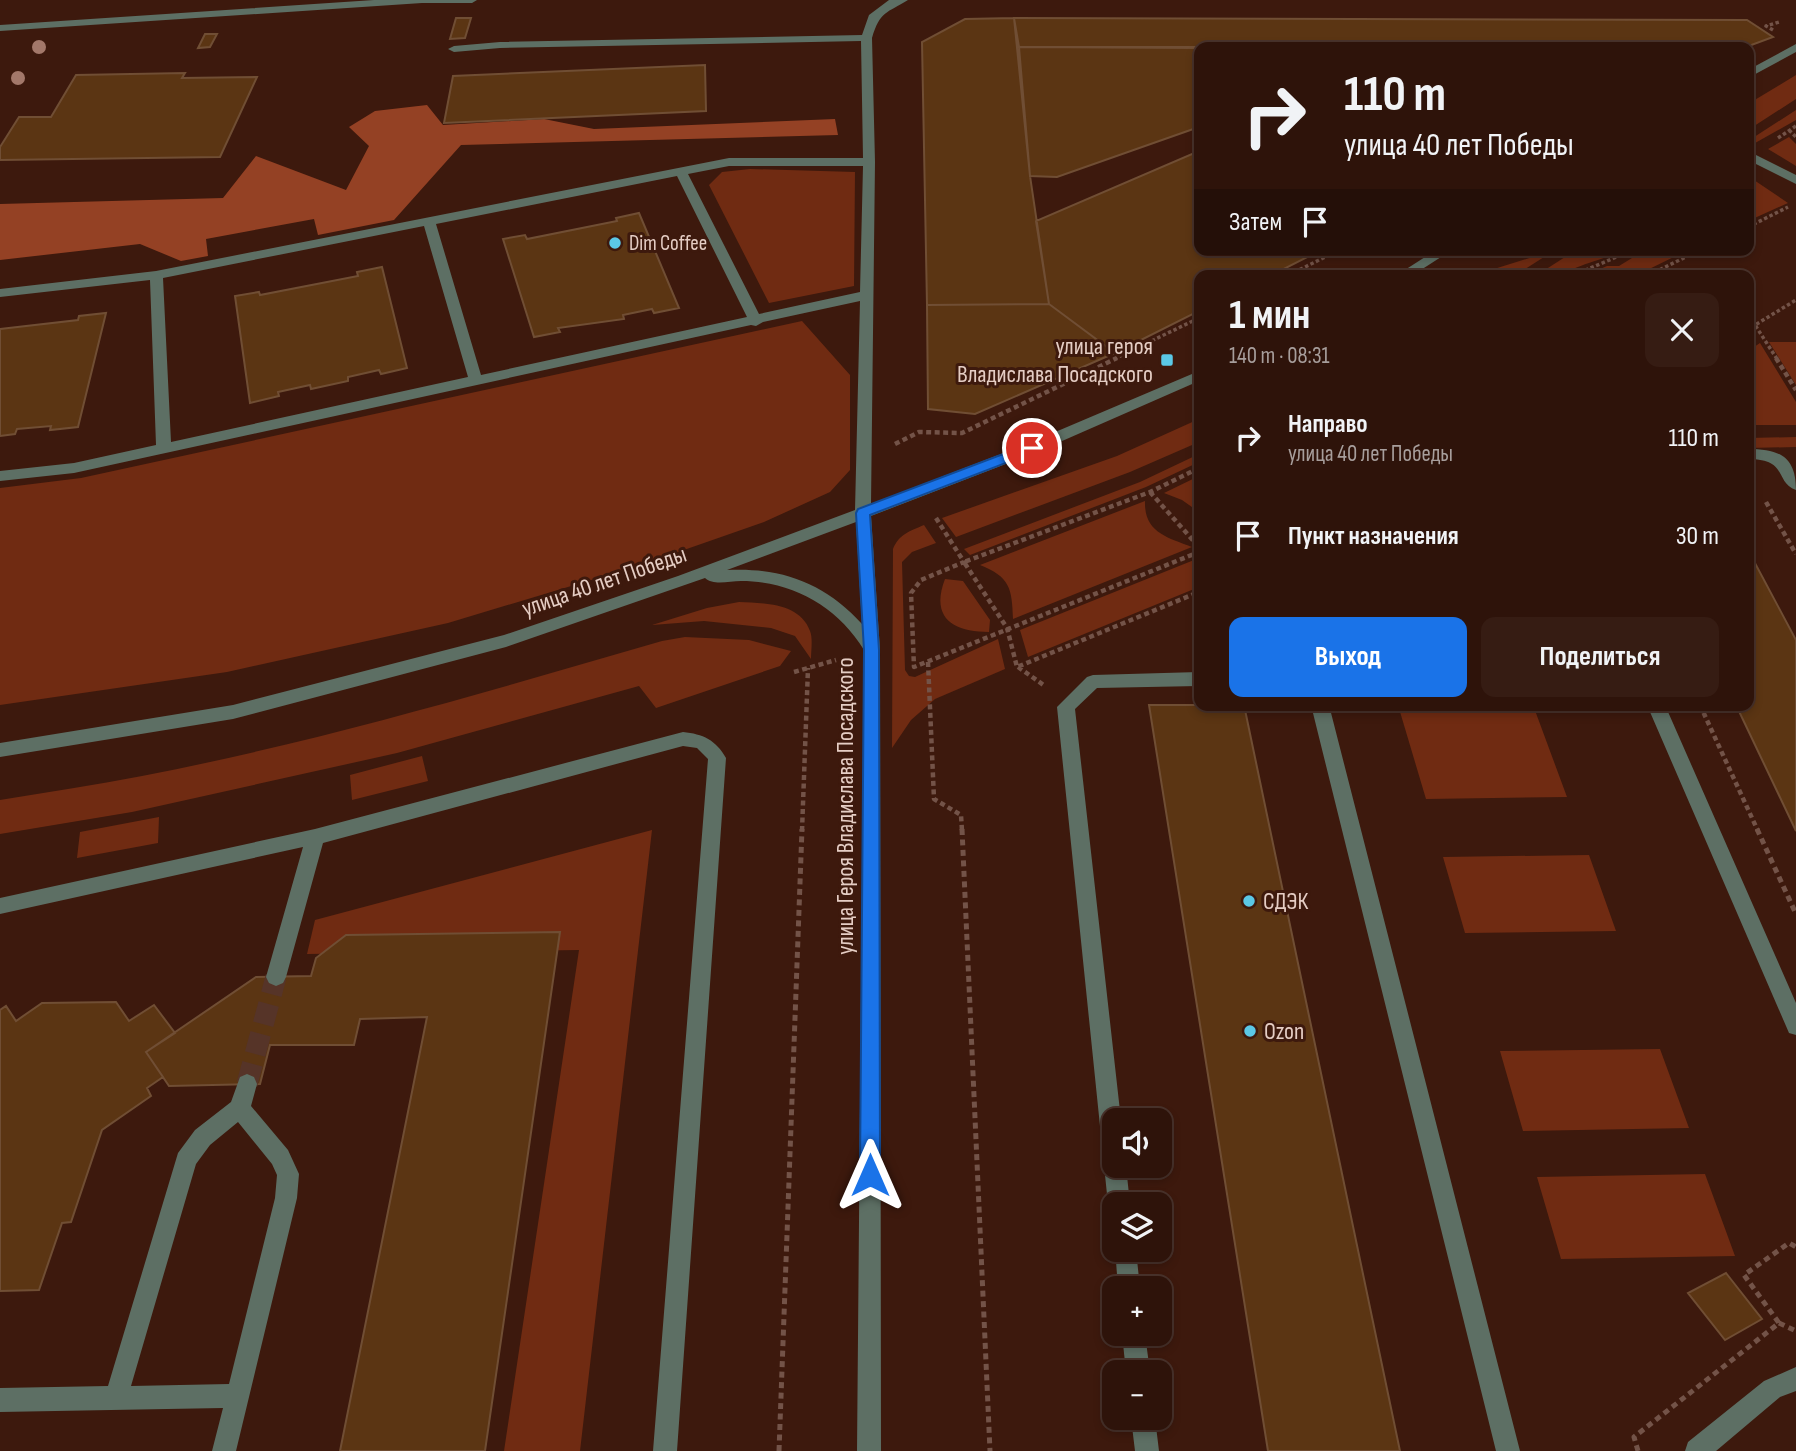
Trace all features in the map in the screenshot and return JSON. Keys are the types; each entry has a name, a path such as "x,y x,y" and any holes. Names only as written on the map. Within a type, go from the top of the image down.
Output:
{"street":[{"path":"0,28 422,0 472,0"},
{"path":"454,49 647,41 866,38 873,17 892,1"},
{"name":"улица Героя Владислава Посадского","path":"866,38 869,162 863,513 871,646 869,1451"},
{"path":"1754,72 1796,47"},
{"path":"1754,158 1796,180"},
{"path":"0,293 156,275 729,162 869,162"},
{"path":"682,173 756,321"},
{"path":"429,222 476,380"},
{"path":"1412,270 1436,256"},
{"path":"156,275 164,449"},
{"path":"0,476 74,468 867,295"},
{"name":"улица 40 лет Победы","path":"0,750 233,712 506,641 684,580 863,513 1032,448 1194,377"},
{"path":"1754,454 1770,454 1780,459 1796,485"},
{"path":"684,580 747,573 789,580 820,594 845,614 871,646"},
{"path":"1109,1108 1066,706 1093,682 1194,679"},
{"path":"1322,711 1508,1451"},
{"path":"1659,711 1796,1026"},
{"path":"0,906 315,837 683,739 698,740 712,748 717,758 665,1451"},
{"path":"276,976 315,837"},
{"path":"116,1398 186,1160 203,1136 240,1108 247,1084"},
{"path":"225,1451 286,1198 288,1174 280,1157 240,1108"},
{"path":"1697,1451 1772,1389 1796,1379"},
{"path":"0,1400 238,1396"},
{"path":"1144,1430 1147,1451"}],"path":[{"path":"1793,129 1796,137"},
{"path":"1754,224 1796,204"},
{"path":"1299,270 1327,256"},
{"path":"1585,270 1601,263 1617,262 1625,256"},
{"path":"1659,270 1688,256"},
{"path":"1796,300 1755,325 1796,390"},
{"path":"885,449 919,432 962,433 1194,320"},
{"path":"1194,470 1150,492 921,580 911,593 914,667 1194,552"},
{"path":"1150,492 1194,544"},
{"path":"1762,495 1796,554"},
{"path":"933,514 1007,628 1017,667 1049,689"},
{"path":"1017,667 1194,594"},
{"path":"794,672 836,660"},
{"path":"928,662 933,799 961,815 990,1451"},
{"path":"779,1451 807,668"},
{"path":"1703,711 1796,914"},
{"path":"1796,1247 1789,1243 1744,1276 1779,1323 1796,1331"},
{"path":"1638,1451 1634,1437 1779,1323"}],"shaded area":[{"path":"1796,75 1796,99 1754,126 1754,100"},
{"path":"427,105 443,125 544,119 594,129 835,119 838,135 461,145 394,220 318,235 314,219 206,239 208,256 181,261 140,244 0,260 0,204 223,198 256,156 346,190 369,146 349,127 375,111"},
{"path":"1796,110 1796,120 1754,144 1754,137"},
{"path":"1789,137 1796,144 1796,166 1768,149"},
{"path":"750,169 855,172 854,286 769,303 709,185 722,172"},
{"path":"1754,180 1788,203 1754,218"},
{"path":"1536,256 1546,256 1524,270 1491,270"},
{"path":"1567,256 1611,256 1568,270 1545,270"},
{"path":"1635,256 1676,256 1647,270 1598,270 1607,266 1619,266"},
{"path":"802,321 850,375 850,470 830,492 764,522 641,565 448,623 227,672 0,705 0,488 81,478"},
{"path":"1769,342 1796,342 1796,385"},
{"path":"1760,343 1796,402 1796,425 1754,425 1754,347"},
{"path":"1194,421 1194,444 1130,472 956,537 942,518 1117,456"},
{"path":"1796,437 1796,447 1754,448 1754,438"},
{"path":"1194,456 1194,464 1146,487 970,555 964,549 1140,482"},
{"path":"1194,478 1194,508 1182,500 1164,493"},
{"path":"1145,501 1148,520 1158,532 1192,547 1013,619 1012,599 1007,585 998,574 980,565"},
{"path":"924,525 936,543 912,552 902,562 905,670 909,676 915,677 998,639 1005,669 935,699 911,720 892,748 893,549 902,536"},
{"path":"1194,560 1194,589 1028,657 1020,630"},
{"path":"945,579 963,581 990,620 989,632 965,629 948,620 940,604"},
{"path":"739,602 780,606 798,615 811,634 811,659 795,636 771,628 704,621 652,625 707,608"},
{"path":"685,637 749,640 791,651 780,666 656,708 639,686 397,753 132,812 0,834 0,800 142,776 273,748 662,641"},
{"path":"1400,711 1535,711 1567,797 1426,799"},
{"path":"422,756 428,781 352,800 350,775"},
{"path":"159,817 158,843 77,858 80,832"},
{"path":"652,830 580,1451 504,1451 579,950 307,954 315,920"},
{"path":"1589,855 1616,931 1465,933 1443,857"},
{"path":"1660,1049 1689,1128 1523,1131 1500,1051"},
{"path":"1705,1174 1735,1256 1561,1259 1537,1177"}],"building":[{"path":"456,18 471,18 465,38 450,39"},
{"path":"1014,18 1030,176 1049,304 927,305 922,42 965,19"},
{"path":"1014,18 1747,20 1773,37 1754,44 1194,42 1194,47 1019,47"},
{"path":"205,34 217,34 210,47 198,48"},
{"path":"1019,47 1194,48 1194,129 1057,177 1030,176"},
{"path":"705,65 706,111 444,123 453,76"},
{"path":"185,73 182,78 257,77 220,157 0,160 0,147 19,117 51,117 76,75"},
{"path":"1194,153 1194,256 1309,256 1282,270 1194,270 1194,314 1115,353 1049,304 1036,221"},
{"path":"639,213 679,308 654,313 652,309 623,315 624,319 558,328 560,332 534,337 503,239 525,235 527,239 617,221 616,218"},
{"path":"382,267 407,368 381,374 379,370 348,377 348,381 311,389 310,385 278,392 279,396 250,403 235,296 259,292 260,295 358,276 357,272"},
{"path":"1049,304 1115,353 975,414 928,409 927,305"},
{"path":"106,313 78,427 17,429 15,434 0,436 0,329 78,320 79,316"},
{"path":"1754,561 1796,640 1796,831 1739,711 1754,711"},
{"path":"1149,705 1194,705 1194,711 1245,711 1400,1451 1268,1451"},
{"path":"560,932 485,1451 340,1451 427,1017 360,1019 354,1045 270,1045 260,1084 169,1086 146,1052 256,977 311,976 316,958 346,935"},
{"path":"116,1002 129,1021 154,1005 175,1033 146,1052 163,1077 147,1088 151,1096 102,1130 71,1222 62,1223 39,1290 0,1291 0,1010 6,1006 16,1021 42,1003"},
{"path":"1726,1273 1762,1319 1725,1340 1688,1293"}],"tunnel":[{"path":"247,1084 276,977"}],"place":[{"name":"Dim Coffee","path":"615,243"},
{"name":"улица героя Владислава Посадского","path":"1167,360"},
{"name":"СДЭК","path":"1249,901"},
{"name":"Ozon","path":"1250,1031"}],"route":[{"path":"870,1175 872,650 863,513 1032,448"}]}
